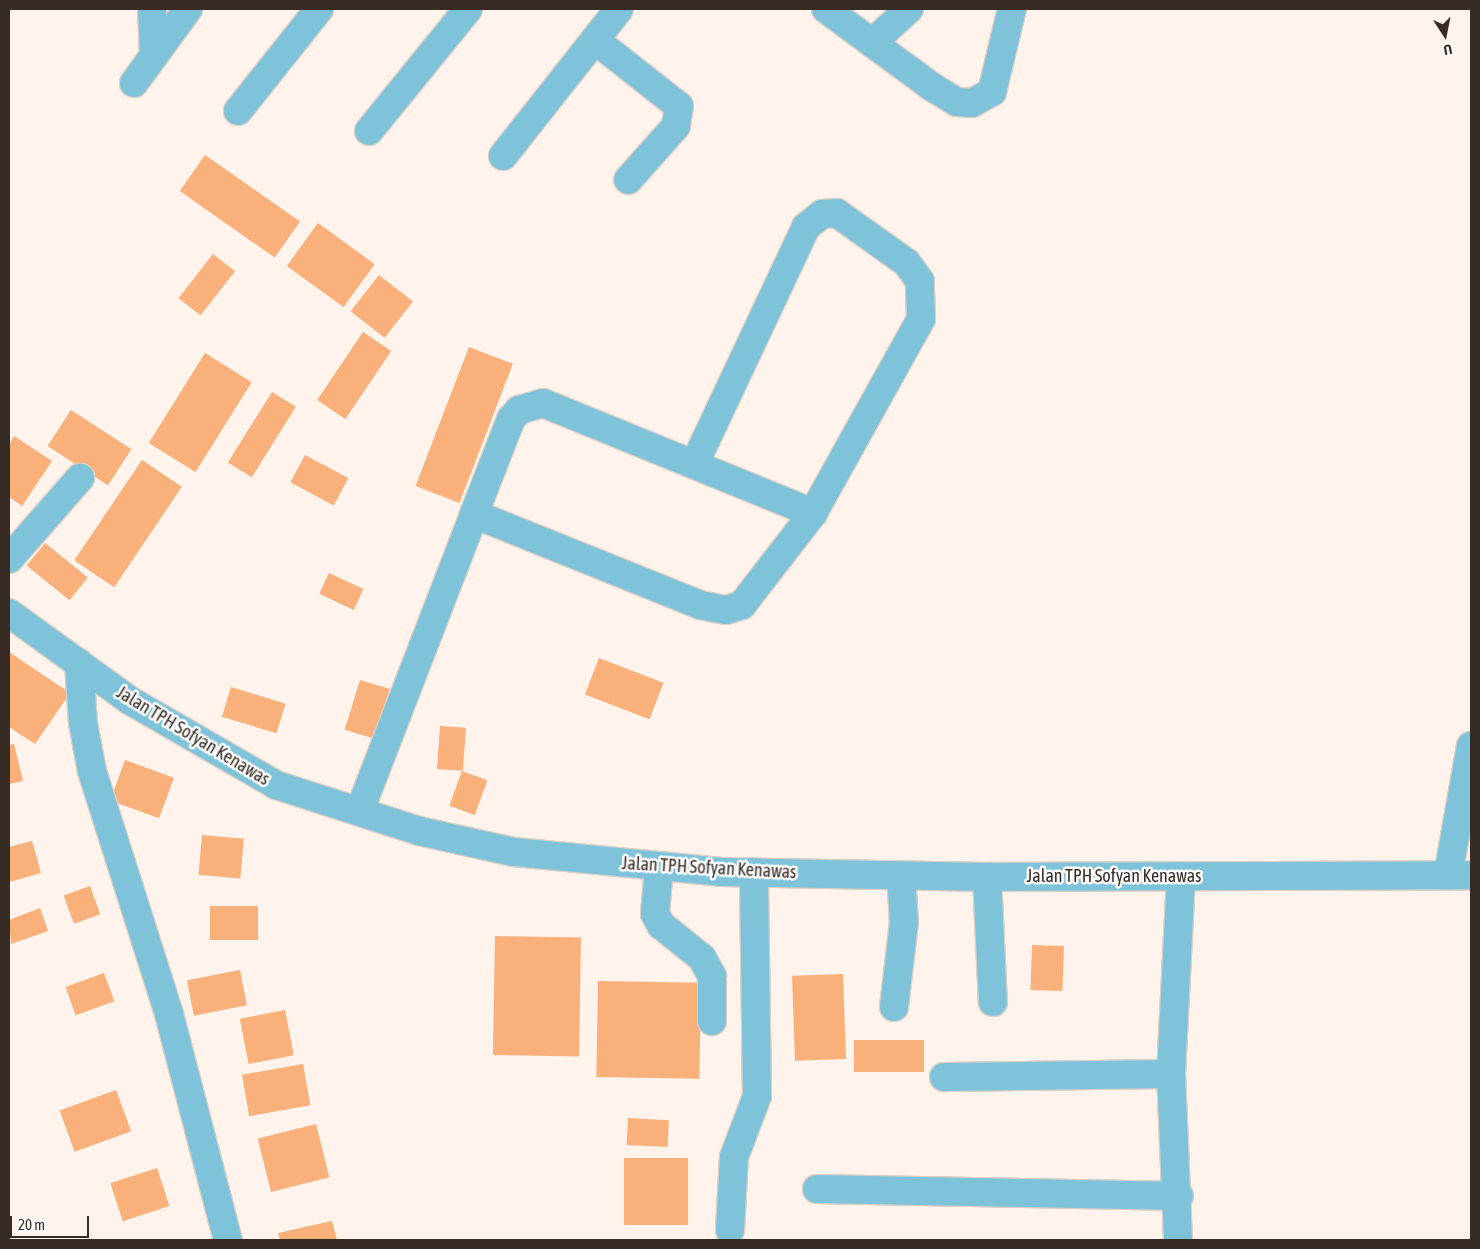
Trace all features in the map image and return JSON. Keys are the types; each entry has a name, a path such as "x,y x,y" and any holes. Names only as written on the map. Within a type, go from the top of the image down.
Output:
{"street":[{"path":"152,9 154,55"},
{"path":"134,83 188,9"},
{"path":"238,111 319,9"},
{"path":"369,131 468,9"},
{"path":"503,156 619,9"},
{"path":"826,9 932,87 957,102 972,103 992,92 1012,9"},
{"path":"872,43 909,9"},
{"path":"595,40 679,106 676,126 628,180"},
{"path":"474,514 700,605 726,610 749,599 813,513 884,391 920,319 924,295 920,281 907,263 847,217 822,214 806,227 695,463"},
{"path":"360,810 511,419 531,404 556,405 813,513"},
{"path":"9,560 80,478"},
{"name":"Jalan TPH Sofyan Kenawas","path":"9,613 167,723 276,785 360,810 419,831 514,852 659,868 901,876 1460,875"},
{"path":"79,663 82,723 92,771 159,979 228,1240"},
{"path":"1460,875 1471,746"},
{"path":"659,868 655,914 661,925 702,958 712,976 712,1021"},
{"path":"730,1230 734,1158 757,1096 754,872"},
{"path":"894,1007 904,922 901,876"},
{"path":"1178,1240 1179,1196 1171,1074 1181,876"},
{"path":"987,877 993,1002"},
{"path":"944,1077 1171,1074"},
{"path":"817,1189 1179,1196"}],"building":[{"path":"205,155 300,222 275,258 180,191"},
{"path":"318,223 375,264 343,307 287,266"},
{"path":"213,254 235,271 201,315 179,298"},
{"path":"379,275 413,301 385,338 351,311"},
{"path":"363,332 391,351 345,419 317,400"},
{"path":"469,347 513,364 459,503 416,486"},
{"path":"205,353 252,382 195,472 149,443"},
{"path":"272,392 296,407 252,477 228,462"},
{"path":"71,410 131,449 108,485 48,446"},
{"path":"14,436 52,461 22,506 9,497 9,445"},
{"path":"305,455 348,478 334,505 290,482"},
{"path":"142,460 182,487 114,587 74,560"},
{"path":"45,543 88,578 69,600 27,566"},
{"path":"329,573 363,589 354,610 319,594"},
{"path":"9,652 70,693 35,744 9,727"},
{"path":"599,658 663,683 649,719 585,694"},
{"path":"360,680 390,689 374,739 345,730"},
{"path":"231,687 286,704 276,733 222,717"},
{"path":"440,726 466,728 463,771 437,769"},
{"path":"14,744 23,781 9,784 9,745"},
{"path":"125,760 174,778 159,818 110,800"},
{"path":"462,771 487,780 475,815 449,806"},
{"path":"202,835 244,839 240,879 199,875"},
{"path":"32,841 41,873 9,882 9,847"},
{"path":"90,886 100,914 74,924 64,896"},
{"path":"210,906 258,906 258,940 210,940"},
{"path":"40,908 48,931 11,944 9,920"},
{"path":"495,936 581,938 579,1056 493,1055"},
{"path":"1032,945 1064,946 1062,991 1030,990"},
{"path":"240,970 247,1005 194,1016 187,980"},
{"path":"104,973 114,1001 76,1015 65,987"},
{"path":"843,974 846,1059 795,1061 792,976"},
{"path":"598,981 701,983 699,1079 596,1077"},
{"path":"285,1010 294,1055 249,1064 240,1019"},
{"path":"854,1040 924,1040 924,1072 854,1072"},
{"path":"303,1064 310,1105 249,1116 242,1075"},
{"path":"116,1090 131,1131 75,1152 60,1111"},
{"path":"628,1118 669,1120 668,1147 627,1145"},
{"path":"316,1124 329,1177 271,1192 258,1139"},
{"path":"624,1158 688,1158 688,1225 624,1225"},
{"path":"157,1168 169,1206 123,1221 110,1183"},
{"path":"332,1221 337,1240 280,1240 278,1233"}]}
